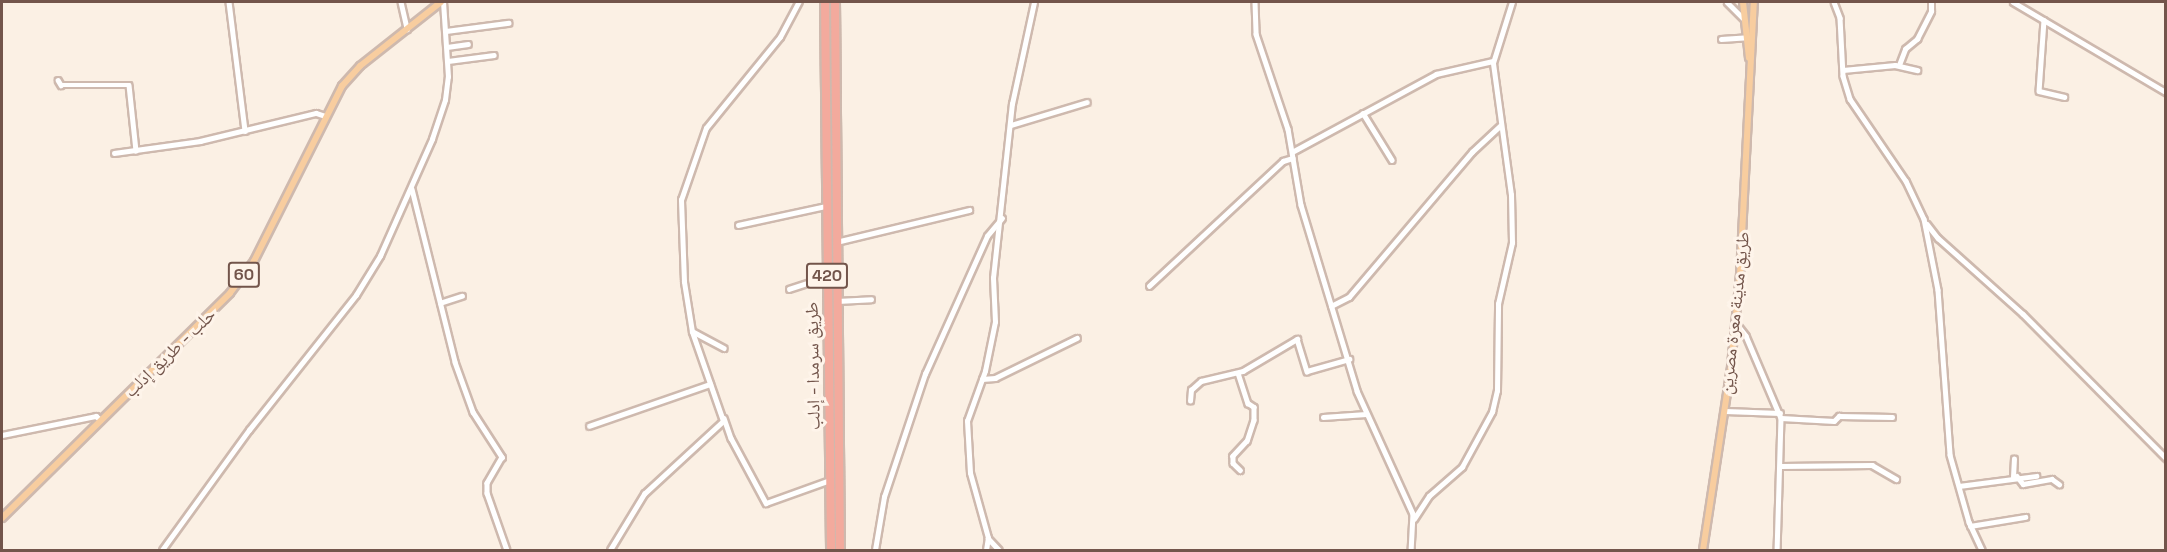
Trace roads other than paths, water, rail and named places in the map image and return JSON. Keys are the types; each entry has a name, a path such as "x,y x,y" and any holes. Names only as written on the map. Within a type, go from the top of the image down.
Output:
{"highway":[{"name":"طريق سرمدا - إدلب","path":"825,2 831,550"},
{"name":"طريق سرمدا - إدلب","path":"835,2 840,550"}],"main road":[{"name":"حلب - طريق إدلب","path":"2,518 241,279 325,116 350,75 442,2"},
{"name":"طريق مدينة معرة مصرين","path":"1743,2 1751,74"},
{"name":"طريق مدينة معرة مصرين","path":"1703,550 1725,411 1747,189 1754,2"}],"street":[{"path":"229,2 245,131"},
{"path":"401,2 408,28"},
{"path":"162,550 249,430 356,295 381,256 412,189 445,100 448,61 447,31 442,2"},
{"path":"799,2 780,37 706,128 689,167 681,200 681,234 692,331 732,442 766,503 830,480"},
{"path":"986,550 988,538 965,442 967,421 982,379 995,322 993,278 1002,218 1011,125 1018,68 1034,2"},
{"path":"1256,2 1256,34 1292,152 1301,205 1366,414 1402,485 1414,519 1411,550"},
{"path":"1414,519 1430,496 1462,467 1492,412 1497,391 1498,304 1512,243 1511,195 1493,62 1512,2"},
{"path":"1728,2 1744,19"},
{"path":"1834,2 1840,18 1843,70 1850,99 1860,120 1906,181 1924,219 1938,238 2023,314 2166,458"},
{"path":"1899,65 1905,49 1917,39 1931,11 1931,2"},
{"path":"2013,2 2165,91"},
{"path":"2044,20 2039,92 2064,97"},
{"path":"447,31 508,23"},
{"path":"1720,39 1747,37"},
{"path":"447,47 468,44"},
{"path":"448,61 494,55"},
{"path":"1292,152 1436,74 1493,62"},
{"path":"1843,70 1899,65 1917,70"},
{"path":"58,80 61,86 129,85 136,151"},
{"path":"1011,125 1087,102"},
{"path":"114,153 245,131 316,113 325,116"},
{"path":"1363,113 1392,160"},
{"path":"1331,306 1349,297 1472,152 1500,126"},
{"path":"1149,286 1283,161 1293,158"},
{"path":"412,189 440,303 473,412 502,457 487,483 487,493 507,550"},
{"path":"738,225 826,206"},
{"path":"836,242 969,210"},
{"path":"875,550 885,497 925,374 987,236 1002,218"},
{"path":"1924,219 1938,290 1950,455 1970,526 1982,550"},
{"path":"789,289 827,277"},
{"path":"440,303 462,296"},
{"path":"837,301 871,299"},
{"path":"1734,321 1746,336 1768,393 1780,415 1778,550"},
{"path":"692,331 724,348"},
{"path":"982,379 995,378 1077,338"},
{"path":"1190,401 1191,390 1201,381 1238,373 1297,339 1306,370 1349,359"},
{"path":"1238,373 1248,404 1254,407 1252,430 1233,456 1233,463 1240,470"},
{"path":"589,426 711,384"},
{"path":"1725,411 1834,421 1839,417 1892,417"},
{"path":"1323,417 1366,414"},
{"path":"610,550 644,494 708,439 722,423 723,415"},
{"path":"2,435 96,416 101,420"},
{"path":"2014,459 2015,477 2023,484 2052,479 2059,484"},
{"path":"1781,466 1872,465 1896,479"},
{"path":"1959,486 2036,476"},
{"path":"1970,526 2025,517"},
{"path":"988,538 999,550"}]}
